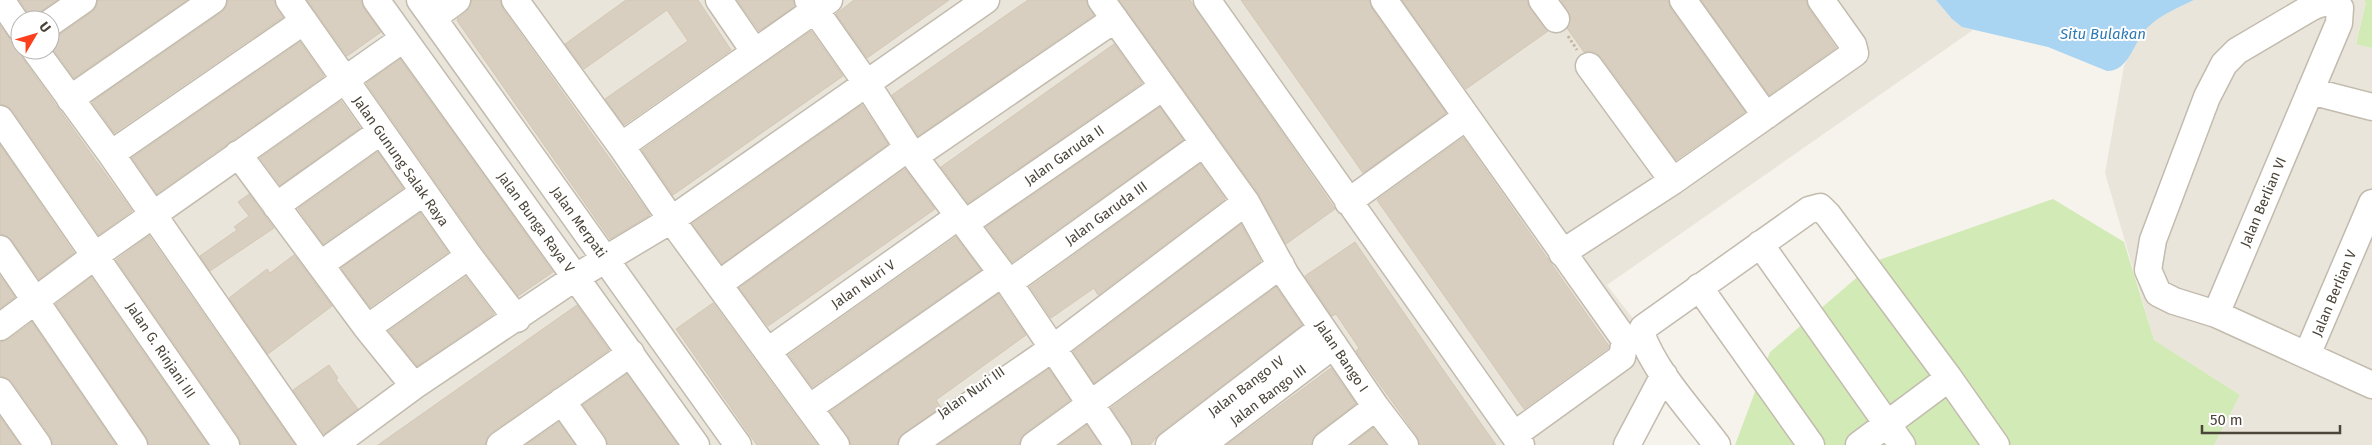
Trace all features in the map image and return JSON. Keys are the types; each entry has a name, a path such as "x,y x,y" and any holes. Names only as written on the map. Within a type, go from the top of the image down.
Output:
{"street":[{"path":"1,0 10,13"},
{"path":"60,16 83,0"},
{"path":"70,99 213,0"},
{"name":"Jalan Gunung Salak Raya","path":"289,0 380,132 517,319"},
{"name":"Jalan Bunga Raya V","path":"376,0 696,445"},
{"path":"426,9 458,0"},
{"path":"516,0 621,146 671,220 836,445"},
{"path":"719,0 754,51"},
{"path":"334,445 414,386 517,319 576,277 671,220 986,0"},
{"path":"1207,0 1517,440 1622,357 1626,346 1622,334 1562,253 1384,0"},
{"path":"1683,0 1766,116"},
{"path":"1562,253 1673,181 1855,53 1853,46 1821,0"},
{"name":"Jalan Berlian VI","path":"2328,2 2340,8 2340,15 2310,90 2216,314 2174,301 2158,293 2148,270 2153,240 2207,98 2224,64 2238,51 2310,8 2328,2"},
{"path":"621,146 818,3 867,84 912,152 1050,343 1089,405 1118,445"},
{"name":"Jalan Merpati","path":"426,9 738,445"},
{"path":"719,284 912,152 1108,10"},
{"name":"Jalan Bango I","path":"1108,10 1246,202 1281,266 1376,407 1405,445"},
{"path":"110,154 304,21"},
{"path":"0,327 34,299 403,39"},
{"path":"42,60 153,214 313,445"},
{"path":"1590,66 1673,181"},
{"name":"Jalan Garuda II","path":"765,347 958,215 1163,87"},
{"path":"2310,90 2372,107"},
{"path":"1348,202 1466,117"},
{"name":"Jalan G. Rinjani III","path":"0,119 226,445"},
{"path":"276,206 380,132"},
{"name":"Jalan Garuda III","path":"809,408 1005,279 1204,143"},
{"path":"238,154 367,328 414,386"},
{"path":"321,264 424,192"},
{"path":"912,445 1246,202"},
{"name":"Jalan Berlian V","path":"2307,355 2372,203"},
{"path":"1717,445 1664,375 1644,342 1641,333 1643,328 1809,210 1820,207 1828,214 1996,445"},
{"path":"1760,244 1895,435"},
{"path":"0,249 134,445"},
{"path":"367,328 469,256"},
{"path":"1034,445 1281,266"},
{"path":"1699,287 1811,445"},
{"path":"2216,314 2372,385"},
{"name":"Jalan Bango IV","path":"1169,445 1328,337"},
{"name":"Jalan Bango III","path":"1202,445 1328,337"},
{"name":"Jalan Nuri III","path":"896,445 1050,343"},
{"path":"500,445 631,353"},
{"path":"1627,445 1664,375"},
{"path":"1859,445 1895,435 1949,378"},
{"path":"0,392 38,445"},
{"path":"562,401 593,445"},
{"path":"1326,445 1376,407"}],"path":[{"path":"1549,10 1590,66"}],"shaded area":[{"path":"0,0 1936,0 1952,19 1962,27 1973,30 1607,285 1662,356 1617,445 0,445"},
{"path":"2194,0 2364,0 2366,2 2356,43 2372,48 2372,445 2214,445 2240,395 2154,340 2105,173 2124,66 2137,40 2146,28 2162,15"}],"green space":[{"path":"2364,0 2372,0 2372,48 2356,44 2366,2"},
{"path":"2053,199 2124,242 2154,340 2240,395 2214,445 1735,445 1770,352 1876,261"}],"water":[{"name":"Situ Bulakan","path":"1936,0 2194,0 2152,23 2142,34 2126,61 2115,70 2107,71 2048,47 1962,27 1952,19"}],"building":[{"path":"19,0 57,0 42,10 26,10"},
{"path":"98,0 187,0 74,78 60,59 60,34 92,12"},
{"path":"228,0 274,0 283,17 114,133 92,102 222,12"},
{"path":"307,0 361,0 364,9 381,32 347,56"},
{"path":"472,0 500,0 503,9 650,215 610,239 458,22 457,19 466,12"},
{"path":"626,0 698,0 731,50 624,125 605,99 688,41 667,10 584,69 565,44"},
{"path":"737,0 793,0 795,6 759,31"},
{"path":"854,0 949,0 867,58 836,14"},
{"path":"1028,0 1086,0 1094,15 918,136 892,95"},
{"path":"1119,0 1190,0 1335,209 1286,244 1258,193"},
{"path":"1241,0 1369,0 1372,9 1446,113 1363,173"},
{"path":"1402,0 1527,0 1530,9 1548,31 1466,89"},
{"path":"1561,0 1668,0 1671,9 1745,112 1676,160 1601,57 1595,52 1584,52 1567,28 1571,17"},
{"path":"1701,0 1806,0 1809,9 1836,48 1769,95"},
{"path":"0,25 10,39 10,60 24,60 132,211 99,235 12,110 0,104"},
{"path":"811,31 843,76 673,195 642,150"},
{"path":"300,42 324,76 157,194 132,158"},
{"path":"1114,44 1142,83 968,203 941,167"},
{"path":"400,59 553,272 518,296 481,247 366,83"},
{"path":"341,101 360,128 280,185 260,158"},
{"path":"862,105 888,144 722,264 692,224"},
{"path":"1160,107 1183,140 1012,262 986,227"},
{"path":"1463,138 1609,346 1524,409 1377,200"},
{"path":"0,145 74,253 39,279 12,241 7,236 0,234"},
{"path":"378,152 403,188 323,244 298,209"},
{"path":"1200,164 1225,199 1098,295 1094,288 1051,318 1030,287"},
{"path":"905,169 935,209 768,326 739,288"},
{"path":"249,194 274,228 210,271 200,256 237,230 234,227 249,216 238,202"},
{"path":"420,213 448,252 370,307 341,268"},
{"path":"1241,224 1261,261 1094,383 1073,352"},
{"path":"149,236 295,445 241,445 238,436 116,260"},
{"path":"956,237 981,270 812,387 789,355"},
{"path":"1355,242 1496,445 1420,445 1417,436 1356,351 1359,348 1336,314 1332,316 1305,276"},
{"path":"294,255 332,306 268,354 229,298 267,269 270,273"},
{"path":"0,276 15,297 0,308"},
{"path":"91,277 208,445 149,445 146,437 56,304"},
{"path":"466,277 494,314 417,366 389,331"},
{"path":"1276,287 1302,325 1160,433 1150,445 1133,445 1130,437 1111,408"},
{"path":"998,294 1026,335 936,400 941,407 904,433 899,438 897,445 851,445 848,436 830,412"},
{"path":"713,303 817,445 757,445 676,329"},
{"path":"577,305 609,350 491,433 485,445 378,445"},
{"path":"32,322 116,445 53,445 50,436 12,382 0,376 0,342 9,339"},
{"path":"329,365 338,378 336,380 358,409 324,434 293,390"},
{"path":"1331,368 1356,404 1317,433 1311,445 1227,445"},
{"path":"1049,369 1070,400 1025,433 1019,445 938,445"},
{"path":"627,374 678,445 608,445 605,436 583,405"},
{"path":"0,417 20,445 0,445"},
{"path":"559,422 575,445 526,445"},
{"path":"1087,425 1100,445 1059,445"},
{"path":"1373,428 1386,445 1351,445"}]}
